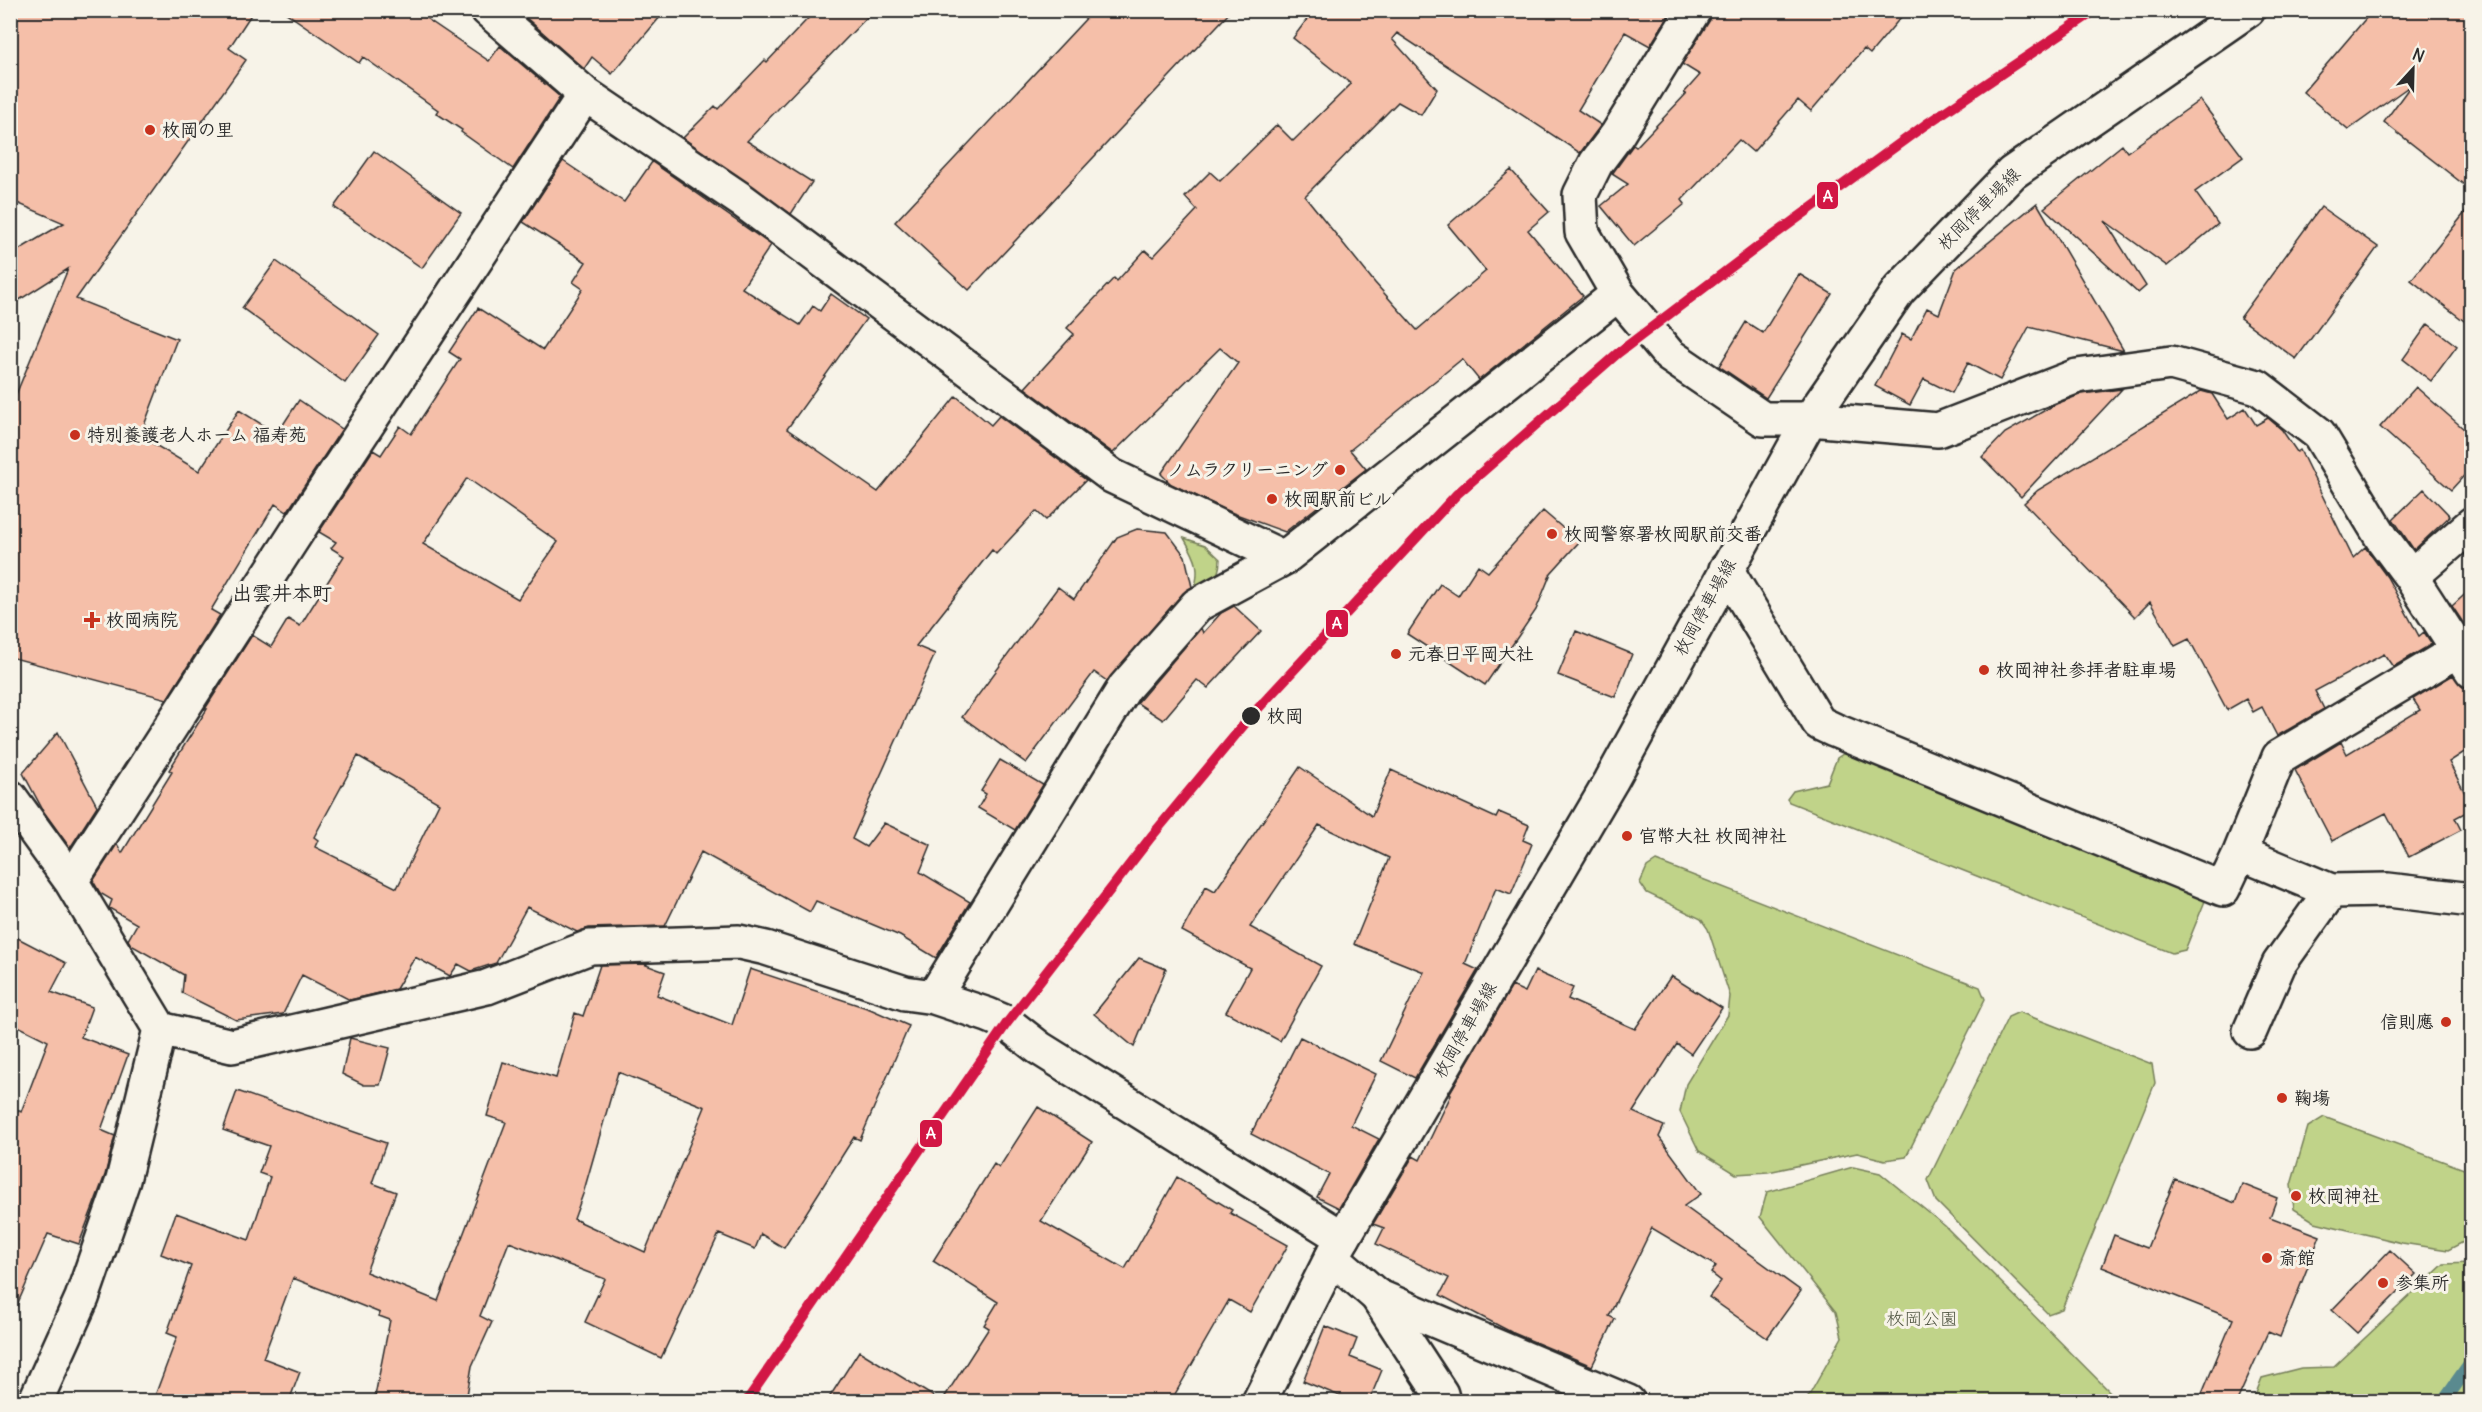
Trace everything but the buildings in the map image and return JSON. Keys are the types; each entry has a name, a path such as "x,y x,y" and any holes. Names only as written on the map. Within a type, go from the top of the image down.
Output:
{"street":[{"path":"488,10 585,94 743,201 1112,476 1284,558"},
{"path":"1694,10 1617,135 1596,163 1580,195 1582,232 1618,294 1669,356 1763,419 1810,419 1938,430 2077,376 2171,363 2258,387 2319,434 2382,538 2411,577 2464,661 2279,757 2223,889 1819,723 1726,569"},
{"name":"枚岡停車場線","path":"1258,1401 1337,1248 1611,781 1810,419 1899,290 2012,173 2248,10"},
{"path":"71,880 585,94"},
{"path":"934,997 1125,687 1197,605 1284,558 1618,294"},
{"path":"2411,577 2472,524"},
{"path":"10,797 71,880 160,1029 123,1180 82,1298 35,1401"},
{"path":"2240,853 2331,891 2388,890 2472,900"},
{"path":"2250,1031 2279,963 2331,891"},
{"path":"160,1029 232,1046 487,987 590,947 740,942 766,948 905,993 934,997 1008,1023 1039,1048 1337,1248 1377,1296 1441,1394 1443,1401"},
{"path":"1377,1296 1628,1401"}],"green space":[{"path":"1184,538 1205,545 1220,559 1220,566 1213,581 1193,594 1197,571 1192,553"},
{"path":"1846,752 2202,890 2205,901 2185,950 2172,953 1789,802 1787,799 1793,791 1827,783 1837,758"},
{"path":"1656,861 1980,987 1985,999 1906,1157 1885,1160 1857,1153 1768,1172 1736,1174 1699,1151 1680,1112 1686,1084 1728,1015 1730,996 1708,929 1701,919 1647,893 1640,883 1647,867"},
{"path":"2019,1012 2152,1064 2155,1083 2062,1309 2048,1314 1936,1201 1928,1180 2008,1017"},
{"path":"2324,1117 2464,1169 2471,1187 2471,1238 2448,1250 2402,1243 2315,1222 2294,1209 2291,1185 2308,1127"},
{"name":"枚岡公園","path":"1853,1167 1880,1173 1945,1226 2119,1401 1806,1401 1842,1337 1836,1312 1760,1217 1767,1192"},
{"path":"2471,1263 2471,1401 2253,1401 2262,1378 2301,1368 2334,1367 2444,1264"}],"waterway":[{"path":"2443,1402 2472,1361"}],"transit line":[{"name":"A","path":"746,1402 1007,1023 1151,837 1252,715 1457,494 1618,353 1759,246 1925,125 2096,10"}],"place":[{"name":"枚岡の里","path":"150,130"},
{"name":"特別養護老人ホーム 福寿苑","path":"75,435"},
{"name":"ノムラクリーニング","path":"1340,470"},
{"name":"枚岡駅前ビル","path":"1272,499"},
{"name":"枚岡警察署枚岡駅前交番","path":"1552,534"},
{"name":"枚岡病院","path":"92,620"},
{"name":"元春日平岡大社","path":"1396,654"},
{"name":"枚岡神社参拝者駐車場","path":"1984,670"},
{"name":"枚岡","path":"1251,716"},
{"name":"官幣大社 枚岡神社","path":"1627,836"},
{"name":"信則應","path":"2446,1022"},
{"name":"鞠塲","path":"2282,1098"},
{"name":"枚岡神社","path":"2296,1196"},
{"name":"斎館","path":"2267,1258"},
{"name":"参集所","path":"2383,1283"}],"district":[{"name":"出雲井本町","path":"282,593"}]}
